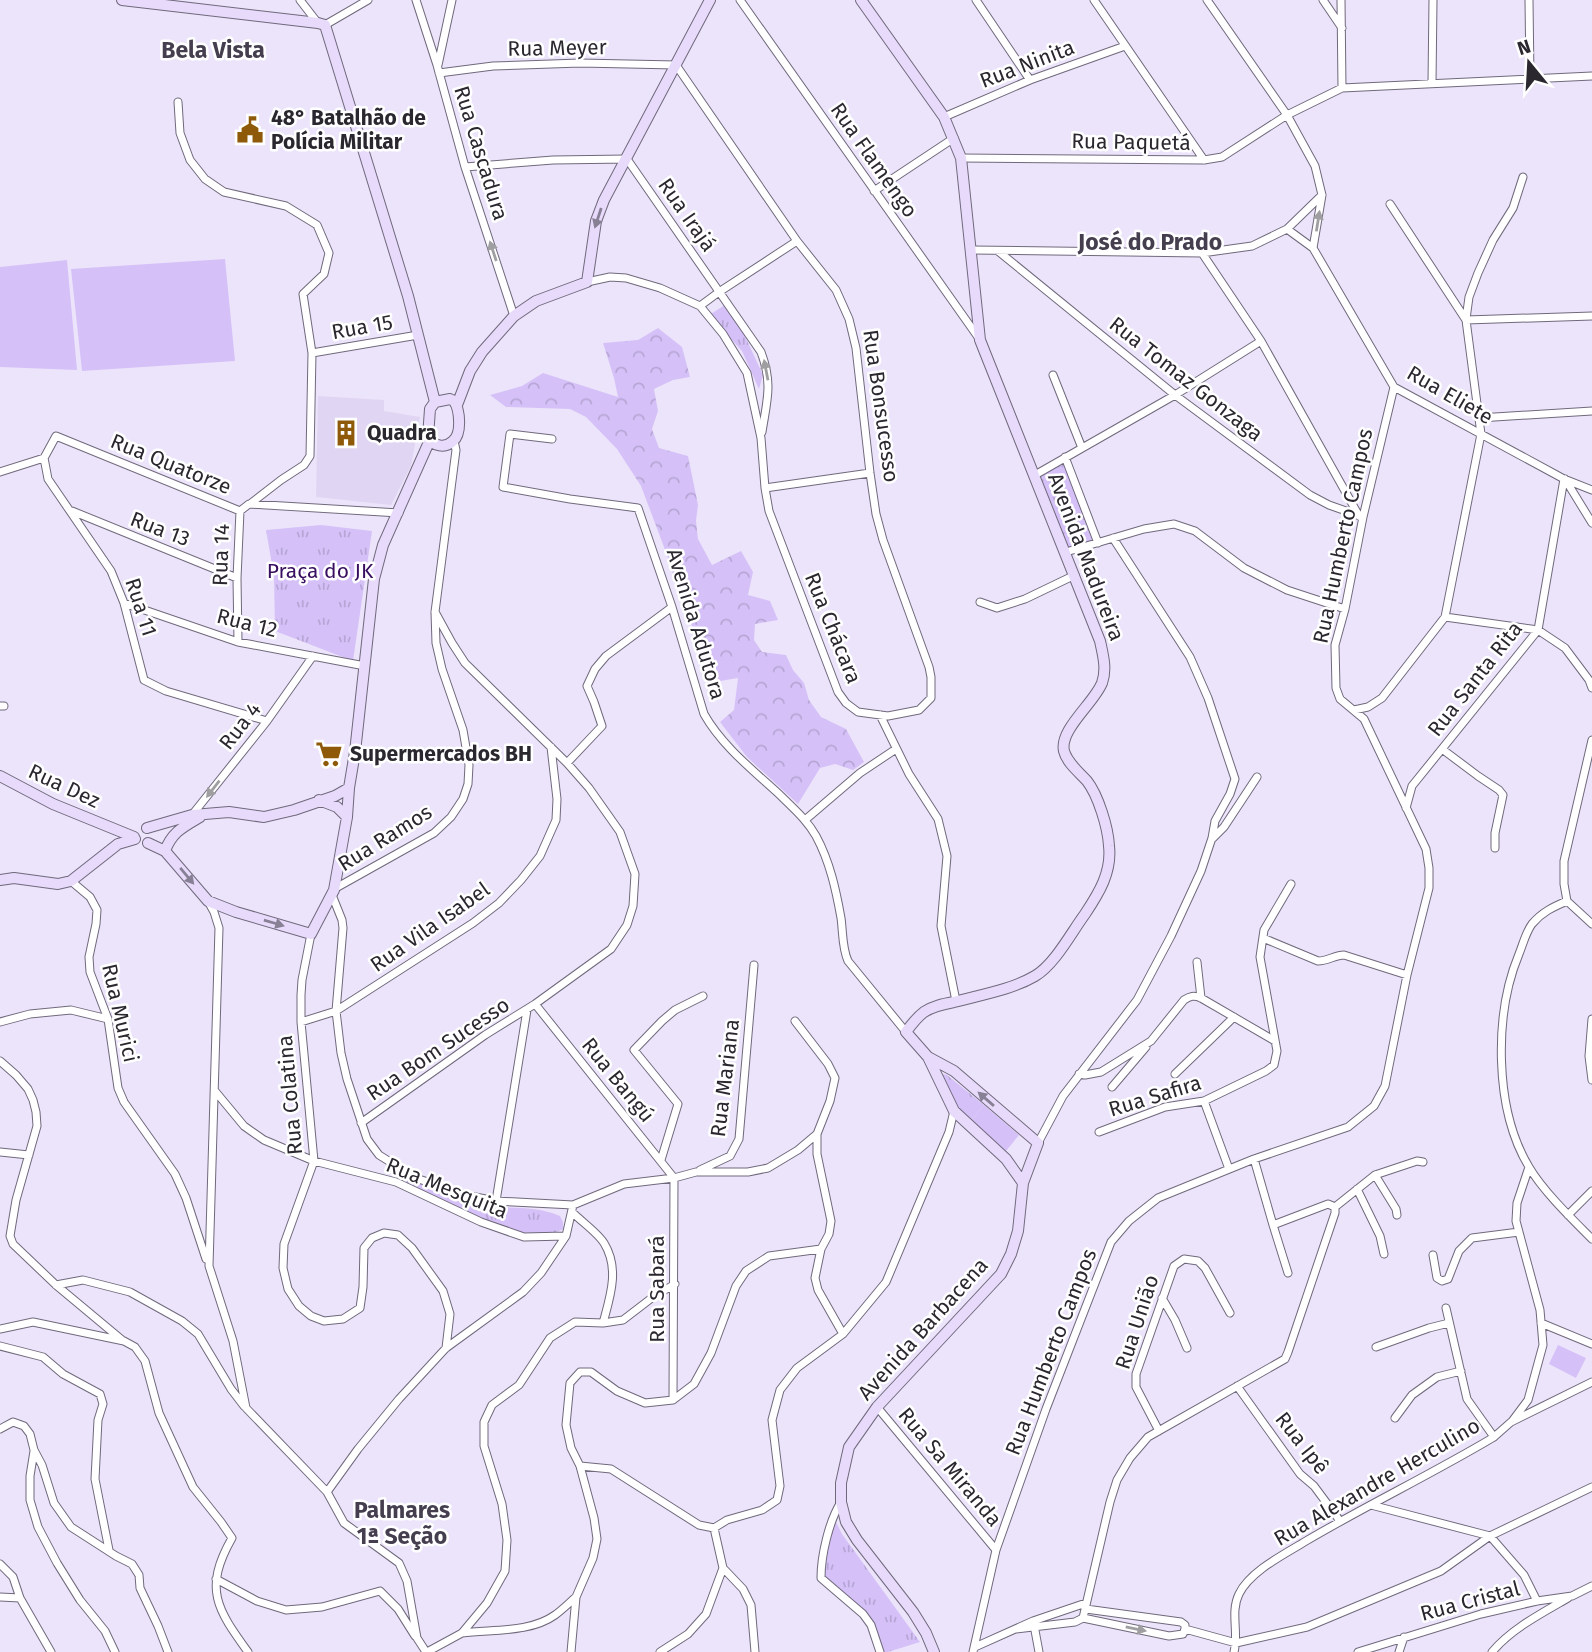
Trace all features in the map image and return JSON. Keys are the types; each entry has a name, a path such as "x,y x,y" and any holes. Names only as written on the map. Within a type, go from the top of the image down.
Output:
{"street":[{"path":"122,0 169,3 228,14 322,24 368,0"},
{"path":"300,0 322,24 408,296 435,402"},
{"name":"Rua Cascadura","path":"416,0 465,167 514,316"},
{"path":"438,69 452,0"},
{"path":"587,282 596,221 604,200 710,0"},
{"name":"Rua Flamengo","path":"740,0 980,340"},
{"name":"Avenida Madureira","path":"861,0 944,117 954,138 961,158 980,340 1066,552 1100,641 1105,663 1102,681 1093,698 1063,741 1064,752 1069,761 1088,783 1097,800 1110,846 1109,867 1100,892 1051,962 1037,975 1020,984 935,1007 916,1018 906,1032"},
{"path":"976,0 1030,80"},
{"path":"1094,0 1204,160"},
{"path":"1207,0 1287,115 1315,166 1322,195 1313,248"},
{"path":"1323,0 1343,28"},
{"path":"1341,0 1342,88 1592,76"},
{"path":"1432,83 1433,0"},
{"path":"1529,0 1530,78"},
{"name":"Rua Ninita","path":"944,117 1030,80 1125,46"},
{"name":"Rua Meyer","path":"438,69 580,63 676,65"},
{"name":"Rua Bonsucesso","path":"676,65 797,241 836,290 849,319 856,348 876,514 931,677 931,698 919,710 880,715"},
{"name":"Rua Paquetá","path":"961,158 1204,160 1222,156 1287,115 1342,88"},
{"path":"178,102 180,133 190,160 205,179 224,192 286,206 317,225 329,253 324,274 303,294 312,353 310,456 304,465 249,504"},
{"path":"874,191 954,138"},
{"path":"465,167 553,160 627,159"},
{"name":"Rua Irajá","path":"627,159 761,352 767,369 769,391 761,438"},
{"path":"1354,710 1368,707 1382,698 1445,617 1480,434 1466,320 1469,297 1493,240 1513,208 1523,177"},
{"path":"971,250 1202,253 1252,246 1287,229 1322,195"},
{"path":"1390,204 1466,320"},
{"name":"Rua Eliete","path":"1287,229 1313,248 1394,387 1564,479 1592,490"},
{"path":"699,306 797,241"},
{"name":"Rua Tomaz Gonzaga","path":"998,251 1175,395 1310,495 1361,516"},
{"path":"1202,253 1261,341 1361,516"},
{"path":"429,442 442,446 454,441 459,417 457,405 470,371 482,352 514,316 537,301 587,282 610,277 626,278 660,288 699,306 723,334 747,373 761,438"},
{"path":"1466,320 1592,317"},
{"name":"Rua 15","path":"312,353 418,335"},
{"path":"1035,474 1175,395 1261,341"},
{"path":"1053,375 1082,448"},
{"name":"Rua Humberto Campos","path":"974,1649 996,1550 1046,1409 1111,1242 1129,1221 1158,1198 1254,1159 1348,1127 1374,1106 1385,1086 1407,975 1429,887 1429,868 1426,849 1364,719 1340,699 1336,688 1335,645 1345,609 1361,516 1394,387"},
{"path":"208,901 311,934 333,892 348,817 349,788 374,579 383,545 429,442 427,433 430,409 435,402 450,400 457,405"},
{"path":"1479,418 1592,411"},
{"name":"Avenida Adutora","path":"552,439 510,434 503,487 638,508 672,607 704,714 736,755 805,820 816,836 831,870 848,961 928,1057 954,1111"},
{"name":"Rua Quatorze","path":"44,458 57,436 240,511 249,504 399,513"},
{"name":"Rua Chácara","path":"761,438 769,511 838,692 846,703 858,712 880,715"},
{"path":"454,441 455,463 435,612 466,663 551,746 589,788 620,832 635,874 633,906 627,925 611,949 535,1004"},
{"path":"1065,457 1098,543"},
{"path":"0,471 44,458"},
{"name":"Rua 11","path":"44,458 48,479 111,571 124,603 144,680 166,691 267,721"},
{"path":"765,488 870,472"},
{"path":"1564,479 1592,523"},
{"name":"Rua Santa Rita","path":"1406,809 1412,786 1538,630 1564,479"},
{"name":"Rua 13","path":"72,511 237,578"},
{"name":"Rua 14","path":"238,642 240,511"},
{"path":"1066,552 1144,529 1174,524 1195,531 1244,568 1287,590 1345,609"},
{"name":"Avenida Barbacena","path":"934,1652 913,1612 846,1522 841,1502 841,1483 849,1447 877,1406 1001,1274 1018,1231 1023,1183 1038,1143 1063,1096 1136,1000 1201,871 1215,821 1235,779 1208,698 1190,657 1113,538"},
{"path":"980,602 997,608 1025,599 1074,575"},
{"name":"Rua 12","path":"124,603 238,642 365,666"},
{"path":"567,763 602,726 587,686 595,669 606,656 672,607"},
{"name":"Rua Ramos","path":"333,892 434,833 451,817 463,799 468,784 469,765 463,730 436,643 435,612"},
{"path":"1445,617 1538,630 1565,648 1592,688"},
{"name":"Rua 4","path":"192,816 267,721 313,656"},
{"path":"880,715 909,774 938,819 947,856 942,926 956,1001"},
{"path":"1592,740 1564,862 1567,901 1592,924"},
{"name":"Rua Vila Isabel","path":"301,1022 336,1011 473,923 499,903 521,880 540,856 555,820 557,799 551,746"},
{"path":"805,820 860,773 896,749"},
{"path":"1443,749 1503,795 1494,833 1495,848"},
{"name":"Rua Dez","path":"0,776 53,804 112,829 141,837 166,851"},
{"path":"1212,838 1224,827 1257,777"},
{"path":"0,880 14,878 58,884 71,881 118,844 192,816 229,812 264,817 295,810 335,796 349,788"},
{"path":"320,800 337,807 348,817"},
{"path":"205,814 179,830 169,841 166,851 208,901 219,928 209,1266"},
{"name":"Rua Murici","path":"71,881 90,897 97,910 89,957 90,972 107,1019 118,1088 124,1102 175,1174 186,1198 233,1341 246,1408"},
{"name":"Rua Safira","path":"1099,1132 1165,1107 1204,1101 1274,1065 1277,1051 1261,957 1264,930 1291,884"},
{"path":"333,892 343,928 336,1011 346,1079 367,1139 379,1155 416,1178 465,1195 573,1209 624,1184 674,1178 696,1172 748,1172 768,1168 798,1150 817,1134"},
{"path":"1567,901 1546,910 1530,927 1514,965 1504,1011 1501,1064 1503,1092 1517,1143 1529,1167 1592,1240"},
{"path":"219,928 225,915 236,912"},
{"name":"Rua Colatina","path":"311,934 302,980 301,1022 314,1161 284,1244 283,1269 288,1289 299,1306 311,1316 324,1321 343,1318 360,1308 364,1248 372,1238 384,1233 398,1235 412,1248 443,1291 450,1314 446,1348"},
{"path":"1263,938 1318,961 1344,954 1407,975"},
{"path":"1197,962 1201,998 1275,1041"},
{"name":"Rua Mariana","path":"696,1172 730,1156 739,1139 754,965"},
{"path":"661,1160 678,1104 634,1050 675,1010 703,996"},
{"name":"Rua Safira","path":"1112,1087 1184,1000 1190,996 1201,998"},
{"name":"Rua Bom Sucesso","path":"361,1123 485,1035 535,1004"},
{"name":"Rua Bangú","path":"535,1004 674,1178"},
{"path":"0,1022 30,1014 71,1010 107,1019"},
{"path":"496,1201 527,1010"},
{"path":"1175,1074 1234,1017"},
{"path":"1592,1019 1589,1056 1592,1080"},
{"path":"794,1021 828,1064 835,1078 830,1101 817,1134 817,1154 831,1221 815,1278 818,1290 843,1334"},
{"name":"Rua Safira","path":"1079,1074 1101,1072 1151,1041"},
{"path":"928,1057 954,1071 1038,1143"},
{"path":"0,1061 27,1089 33,1100 37,1126 16,1199 10,1236 13,1244 124,1341"},
{"name":"Rua Mesquita","path":"215,1091 244,1126 264,1140 314,1161 396,1182 481,1222 524,1237 566,1236"},
{"path":"1204,1101 1229,1169"},
{"path":"580,1466 611,1469 699,1525 714,1528 727,1520 762,1510 777,1500 780,1486 772,1420 780,1390 797,1368 843,1334 886,1282 949,1132 954,1111 1006,1159 1023,1183"},
{"path":"0,1152 29,1155"},
{"path":"1254,1159 1288,1273"},
{"path":"1335,1207 1375,1175 1417,1161 1423,1162"},
{"path":"1511,1422 1528,1400 1543,1345 1540,1310 1516,1222 1517,1203 1529,1167"},
{"path":"1375,1175 1396,1209 1397,1216"},
{"name":"Rua Sabará","path":"673,1400 674,1178"},
{"path":"1357,1189 1380,1236 1384,1254"},
{"path":"1568,1215 1592,1191"},
{"path":"1273,1225 1328,1204 1335,1207"},
{"path":"1083,1618 1110,1502 1117,1480 1130,1458 1148,1437 1285,1359 1335,1207"},
{"path":"327,1492 374,1429 446,1348 523,1292 541,1273 566,1236 573,1209"},
{"path":"573,1209 604,1243 611,1262 613,1282 603,1323"},
{"path":"1433,1255 1437,1278 1442,1281 1448,1279 1459,1251 1472,1238 1519,1231"},
{"path":"571,1652 576,1597 593,1558 597,1539 580,1466 571,1448 566,1425 570,1383 580,1372 591,1372 617,1391 645,1402 673,1400 694,1384 711,1353 736,1286 746,1271 769,1256 821,1249"},
{"name":"Rua União","path":"1159,1430 1136,1387 1136,1374 1174,1266 1184,1259 1198,1261 1205,1268 1230,1313"},
{"path":"56,1284 83,1280 130,1292 182,1321 198,1334 231,1389 327,1492 344,1523 399,1563 407,1581 417,1638"},
{"path":"462,1633 487,1602 505,1571 507,1540 502,1504 484,1446 484,1422 492,1405 519,1385 550,1338 575,1322 603,1323 623,1320 675,1284"},
{"path":"1163,1298 1187,1348"},
{"path":"1446,1308 1467,1399 1494,1437"},
{"path":"0,1329 33,1322 124,1341 135,1346 145,1361 159,1413 193,1488 232,1538 225,1549 216,1579 218,1603 228,1625 248,1652"},
{"path":"1376,1348 1449,1323"},
{"path":"1541,1323 1592,1344"},
{"path":"0,1346 43,1357 63,1374 100,1394 103,1404 98,1420 95,1479 109,1550"},
{"path":"1395,1418 1412,1395 1437,1377 1461,1370"},
{"name":"Rua Alexandre Herculino","path":"1234,1652 1234,1610 1238,1594 1249,1579 1340,1521 1494,1437 1511,1422 1592,1382"},
{"name":"Rua Ipê","path":"1237,1386 1300,1474 1314,1486 1340,1521"},
{"name":"Rua Sa Miranda","path":"877,1406 996,1550"},
{"path":"0,1429 13,1422 24,1426 30,1434 54,1503 71,1527 132,1564 139,1575 140,1588 168,1652"},
{"path":"34,1450 30,1500 38,1527 79,1600 105,1631 115,1652"},
{"path":"1185,1629 1236,1643 1307,1627 1441,1571 1490,1536 1592,1487"},
{"path":"841,1502 833,1513 821,1578 863,1614 871,1625 880,1652"},
{"path":"1371,1505 1490,1536 1524,1575 1537,1601"},
{"path":"714,1528 723,1568 743,1589 751,1605 755,1652"},
{"path":"0,1564 13,1577 20,1598 51,1652"},
{"path":"660,1652 688,1634 706,1614 723,1568"},
{"path":"216,1579 257,1601 286,1610 322,1607 380,1591 398,1609 426,1652 462,1633 520,1629 536,1625 555,1615 576,1597"},
{"name":"Rua Cristal","path":"1358,1652 1481,1614 1572,1596 1592,1586"},
{"path":"1492,1652 1498,1644 1534,1618 1572,1596"},
{"path":"0,1597 20,1598"},
{"path":"1086,1606 1181,1622 1185,1629 1183,1634 1169,1636 1083,1618 1075,1622 1033,1624 1086,1606"},
{"path":"1033,1624 1039,1652"},
{"name":"Rua Humberto Campos","path":"974,1649 1033,1624"},
{"path":"1399,1652 1404,1637"}],"shaded area":[{"path":"318,396 384,400 384,411 420,417 411,466 391,505 316,497"}],"green space":[{"path":"225,259 235,361 82,371 71,269"},
{"path":"67,260 77,370 0,367 0,267"},
{"path":"725,305 743,332 763,375 759,389 742,351 709,315"},
{"path":"658,328 682,347 690,377 673,380 654,389 658,411 652,429 659,448 688,456 698,505 698,539 712,565 741,551 753,572 748,595 770,601 778,620 755,624 754,640 762,652 786,655 821,717 846,729 864,762 853,770 835,764 820,768 798,804 747,757 720,722 734,710 738,678 708,683 702,644 687,617 641,486 617,449 586,417 570,409 506,407 490,395 522,386 543,373 618,397 603,343 638,340"},
{"path":"1064,459 1095,541 1067,550 1038,474"},
{"name":"Praça do JK","path":"321,525 372,531 353,661 275,631 274,576 266,530"},
{"path":"939,1073 947,1075 984,1105 971,1121 956,1110"},
{"path":"984,1105 1019,1135 1006,1151 971,1121"},
{"path":"403,1173 464,1203 550,1212 560,1216 563,1229 547,1234 527,1233 482,1220 401,1180"},
{"path":"1558,1345 1586,1358 1576,1378 1549,1364"},
{"path":"833,1516 842,1534 920,1642 883,1652 875,1627 822,1577"}],"place":[{"name":"48° Batalhão de Polícia Militar","path":"250,130"},
{"name":"Quadra","path":"346,433"},
{"name":"Supermercados BH","path":"329,754"}],"district":[{"name":"Bela Vista","path":"213,50"},
{"name":"José do Prado","path":"1150,242"},
{"name":"Palmares 1ª Seção","path":"402,1523"}]}
